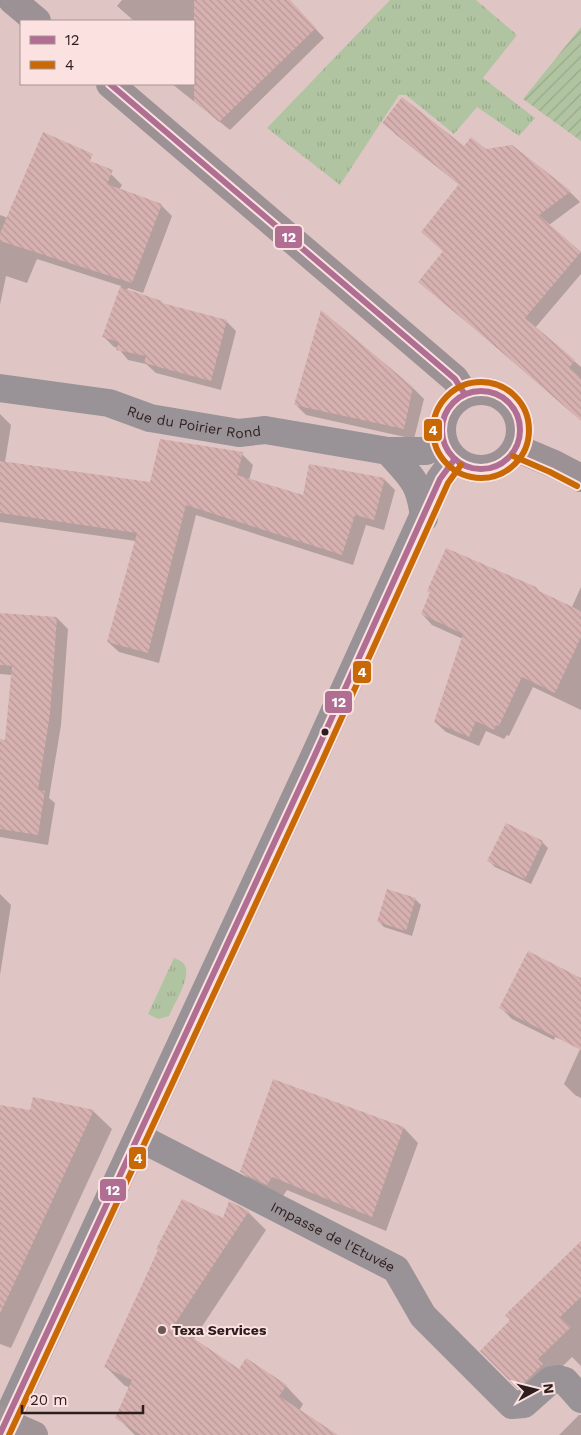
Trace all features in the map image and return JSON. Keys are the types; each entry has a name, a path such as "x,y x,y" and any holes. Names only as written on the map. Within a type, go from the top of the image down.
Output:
{"main road":[{"path":"12,0 36,20"},
{"path":"111,85 455,379 464,394"},
{"path":"476,390 488,390 500,395 510,402 520,424 520,436 516,448 509,458 500,465 488,469 476,469 465,466 449,452 441,432 444,415 454,400 464,394 476,390"},
{"path":"516,448 581,478"},
{"path":"2,1425 34,1435"}],"street":[{"name":"Rue du Poirier Rond","path":"0,388 108,403 150,418 239,433 265,430 388,451 449,452"},
{"path":"388,451 414,480 422,499 424,518"},
{"path":"2,1425 138,1137 424,518 449,452"},
{"name":"Impasse de l'Etuvée","path":"138,1137 396,1269 423,1316 512,1405 524,1404 551,1380 558,1379 565,1381 581,1399"}],"green space":[{"path":"390,0 476,0 517,35 483,78 535,118 519,136 477,107 454,134 406,95 399,95 340,185 267,128"},
{"path":"581,27 581,141 523,99"},
{"path":"174,958 183,963 186,969 185,982 169,1016 158,1019 148,1014"}],"building":[{"path":"194,0 290,0 316,28 219,122 194,101"},
{"path":"402,97 464,146 471,137 486,149 512,145 571,191 539,215 581,252 525,318 575,360 569,368 581,378 581,421 418,282 443,251 421,232 459,184 382,123"},
{"path":"43,132 93,154 90,161 113,170 107,184 162,204 132,283 0,241 0,233"},
{"path":"120,287 162,301 162,303 227,320 211,381 144,363 146,356 116,350 119,342 102,337"},
{"path":"321,310 413,387 404,429 294,405"},
{"path":"160,439 243,452 237,475 303,495 309,464 385,478 374,520 355,515 342,555 186,505 148,653 107,642 137,533 0,513 0,461 150,482"},
{"path":"446,548 536,587 539,591 581,611 581,637 555,693 522,677 499,726 496,725 494,730 476,721 469,737 434,722 463,634 421,614 430,592 427,591"},
{"path":"0,613 57,617 50,714 38,790 45,791 38,835 0,829 0,739 5,740 12,666 0,665"},
{"path":"506,823 543,841 525,879 487,861"},
{"path":"387,889 416,898 406,931 377,922"},
{"path":"528,951 581,978 581,1050 499,1008"},
{"path":"273,1079 404,1127 372,1217 272,1177 267,1185 240,1172"},
{"path":"33,1097 94,1110 0,1314 0,1105 30,1110"},
{"path":"182,1199 223,1218 229,1201 249,1211 174,1325 239,1369 246,1358 287,1385 279,1396 338,1435 141,1435 115,1418 132,1380 104,1367 158,1250 156,1249"},
{"path":"581,1241 581,1297 560,1317 571,1327 538,1359 543,1364 518,1389 480,1351 510,1320 505,1315"}],"transit line":[{"name":"12","path":"111,85 455,379 464,393"},
{"name":"4","path":"481,382 499,386 515,396 525,412 529,430 525,448 515,464 499,474 481,478 463,474 447,464 437,448 433,430 437,412 447,396 463,386 481,382"},
{"name":"12","path":"473,391 489,391 503,397 514,408 520,422 520,430 520,438 514,452 503,463 489,469 473,469 459,463 448,452 442,438 442,422 448,408 459,397 473,391"},
{"name":"4","path":"513,456 577,486"},
{"name":"12","path":"0,1434 314,757 440,479 454,460"},
{"name":"4","path":"9,1435 322,761 448,483 461,465"}],"place":[{"name":"Texa Services","path":"162,1330"}]}
